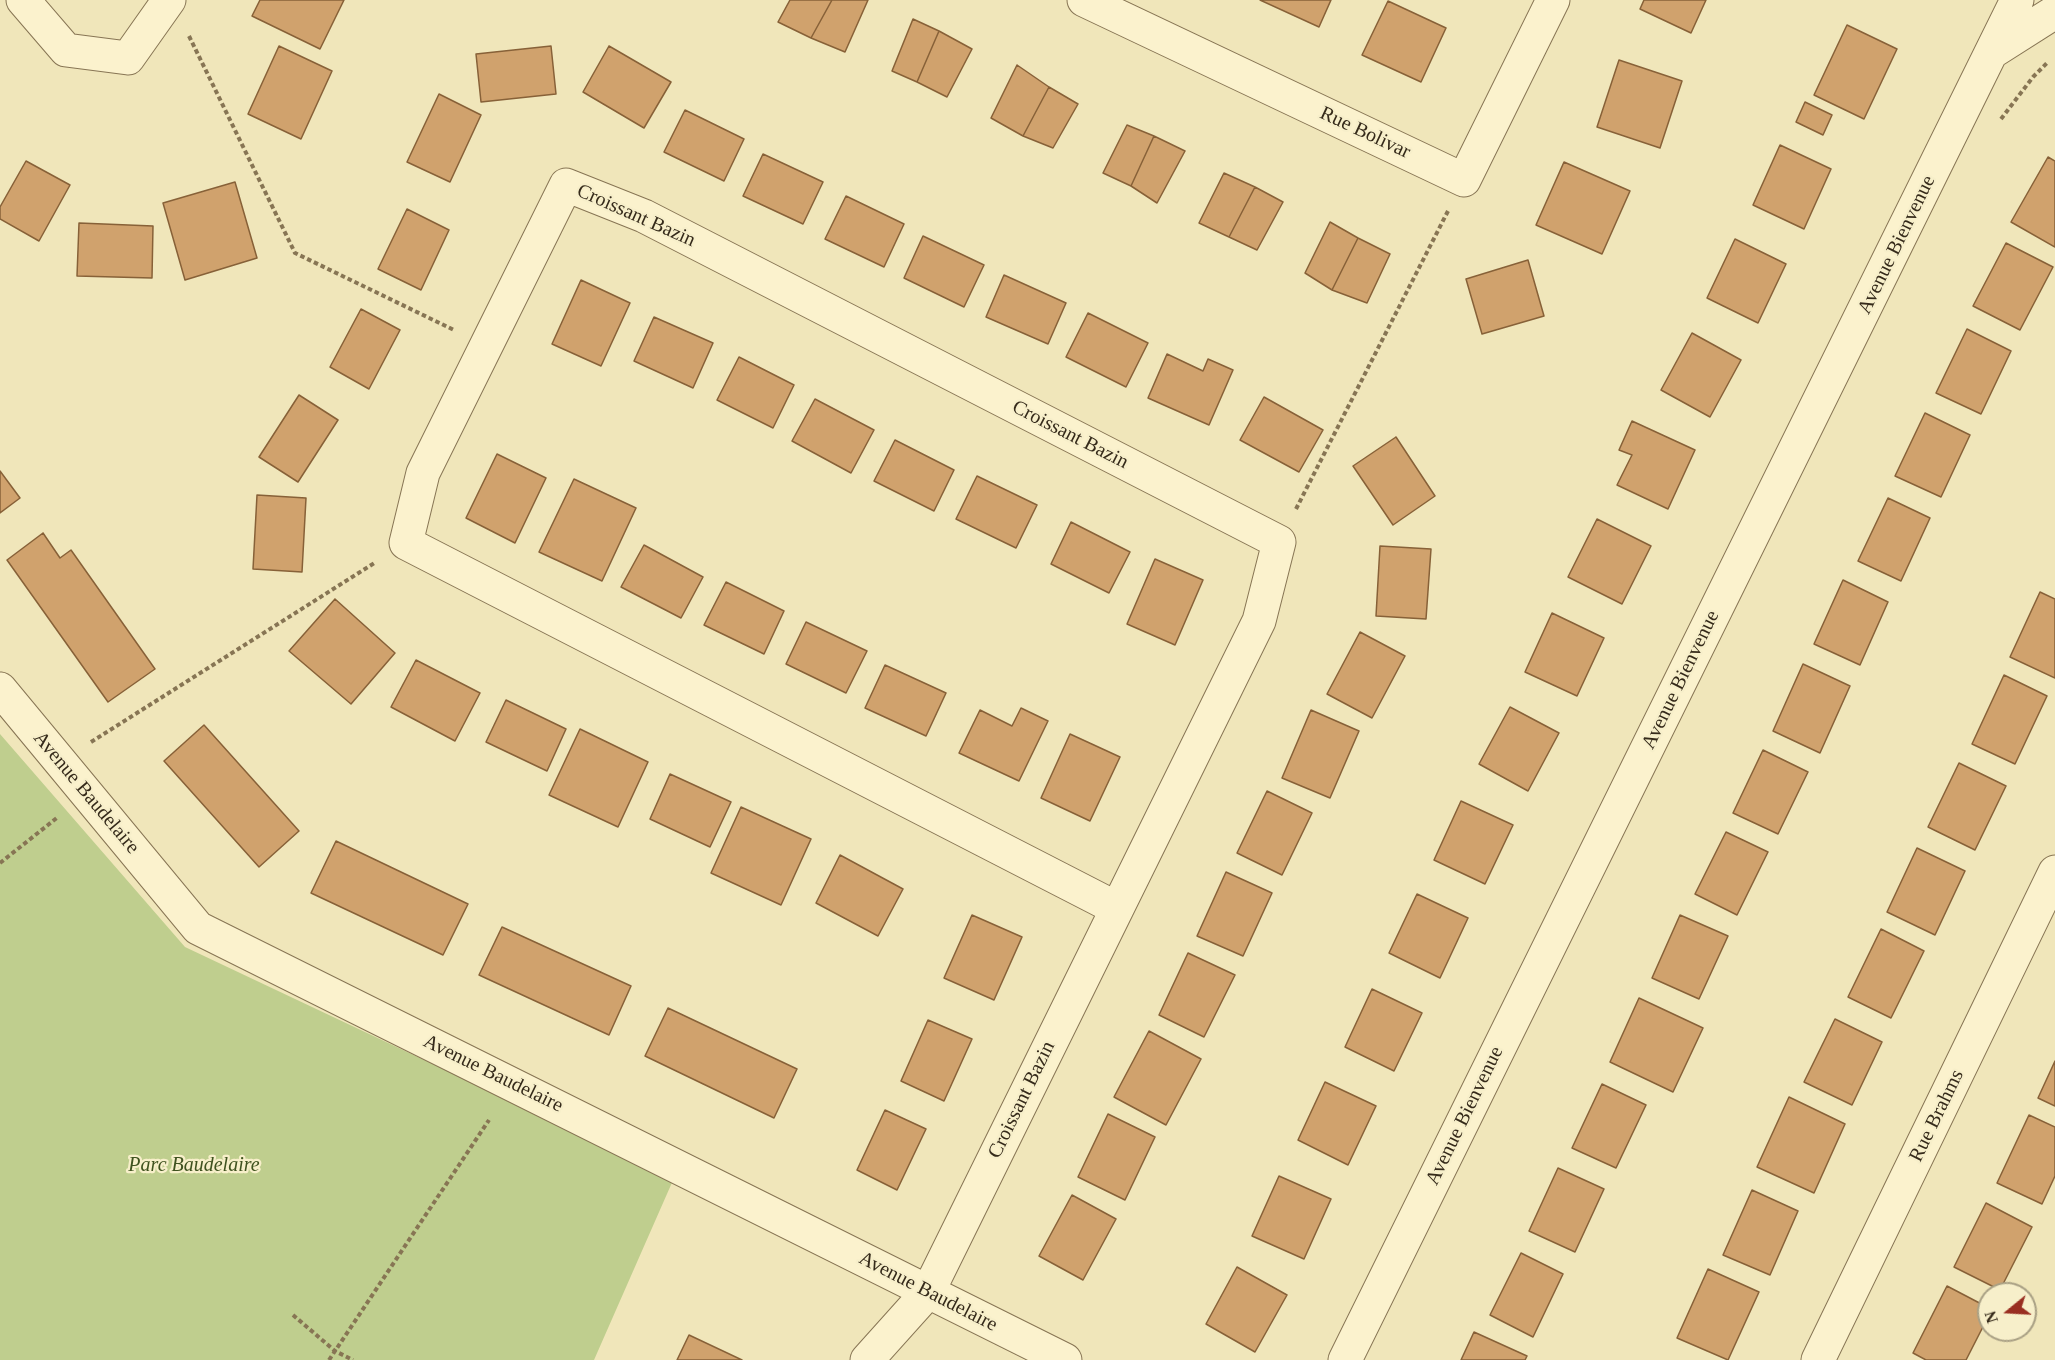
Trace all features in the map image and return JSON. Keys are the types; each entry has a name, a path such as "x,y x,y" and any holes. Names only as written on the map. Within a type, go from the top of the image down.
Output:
{"street":[{"path":"23,0 66,51 128,58 169,0"},
{"name":"Rue Bolivar","path":"1084,0 1464,180"},
{"path":"1464,180 1553,0"},
{"name":"Avenue Bienvenue","path":"1345,1360 2017,0"},
{"path":"1992,52 2055,12"},
{"name":"Croissant Bazin","path":"406,543 423,473 566,185 644,216 1279,542 1259,621 928,1292 867,1360"},
{"path":"406,543 1116,908"},
{"name":"Avenue Baudelaire","path":"0,689 198,928 1065,1360"},
{"name":"Rue Brahms","path":"1818,1360 2055,872"}],"path":[{"path":"187,32 295,253 486,346"},
{"path":"1279,542 1464,180"},
{"path":"60,762 406,543"},
{"path":"0,862 46,827"},
{"path":"329,1360 489,1120"},
{"path":"293,1315 335,1351 352,1360"}],"green space":[{"name":"Parc Baudelaire","path":"0,734 185,947 674,1178 594,1360 0,1360"}],"building":[{"path":"260,0 344,0 320,49 252,16"},
{"path":"790,0 832,0 811,38 778,22"},
{"path":"832,0 868,0 845,52 811,38"},
{"path":"1260,0 1331,0 1319,27"},
{"path":"1644,0 1706,0 1691,33 1640,9"},
{"path":"1388,1 1446,28 1421,82 1362,55"},
{"path":"913,19 939,31 917,82 892,71"},
{"path":"1847,25 1897,49 1864,119 1814,95"},
{"path":"939,31 972,49 947,97 917,82"},
{"path":"279,46 332,71 301,139 248,114"},
{"path":"551,46 556,94 481,102 476,54"},
{"path":"609,46 671,82 644,128 583,92"},
{"path":"1619,60 1682,81 1660,148 1597,127"},
{"path":"1017,65 1049,87 1023,136 991,118"},
{"path":"1049,87 1078,104 1053,148 1023,136"},
{"path":"439,94 481,115 450,182 407,162"},
{"path":"1805,102 1832,115 1823,135 1796,122"},
{"path":"685,110 744,139 724,181 664,152"},
{"path":"1127,125 1154,136 1131,186 1103,173"},
{"path":"1154,136 1185,151 1157,203 1131,186"},
{"path":"1780,145 1831,169 1804,229 1753,205"},
{"path":"763,154 823,182 803,224 743,196"},
{"path":"2048,157 2055,161 2055,247 2011,222"},
{"path":"26,161 70,185 39,241 0,219 0,207"},
{"path":"1564,162 1630,191 1602,254 1536,225"},
{"path":"1224,173 1255,187 1229,237 1199,223"},
{"path":"235,182 257,258 185,280 163,203"},
{"path":"1255,187 1283,202 1257,250 1229,237"},
{"path":"846,196 904,224 884,267 825,239"},
{"path":"407,209 449,230 421,290 378,269"},
{"path":"1330,222 1358,238 1332,290 1305,273"},
{"path":"79,223 153,226 152,278 77,276"},
{"path":"923,236 984,265 964,307 904,278"},
{"path":"1358,238 1390,254 1367,303 1332,290"},
{"path":"1735,239 1786,264 1758,323 1707,298"},
{"path":"2006,243 2053,267 2020,330 1973,306"},
{"path":"1528,260 1544,316 1482,334 1466,279"},
{"path":"1004,275 1066,303 1048,344 986,317"},
{"path":"581,280 630,303 601,366 552,344"},
{"path":"361,309 400,330 369,389 330,367"},
{"path":"1088,313 1148,343 1126,387 1066,357"},
{"path":"654,317 713,343 693,388 634,361"},
{"path":"1967,329 2011,351 1981,414 1936,393"},
{"path":"1692,333 1741,360 1710,417 1661,390"},
{"path":"1167,354 1203,371 1208,359 1233,370 1209,425 1148,398"},
{"path":"739,357 794,385 773,428 717,400"},
{"path":"299,395 338,420 298,482 259,457"},
{"path":"1264,397 1323,430 1299,472 1240,440"},
{"path":"815,399 874,430 851,473 792,441"},
{"path":"1925,413 1970,435 1941,497 1895,476"},
{"path":"1632,421 1695,450 1668,509 1617,485 1632,455 1619,450"},
{"path":"1396,437 1435,496 1393,525 1353,466"},
{"path":"895,440 954,470 934,511 874,481"},
{"path":"497,454 546,478 515,543 466,518"},
{"path":"0,471 20,498 0,513"},
{"path":"977,476 1037,505 1016,548 956,519"},
{"path":"574,479 636,508 602,581 539,552"},
{"path":"257,495 306,498 302,572 253,569"},
{"path":"1888,498 1930,518 1901,581 1858,561"},
{"path":"1597,519 1651,546 1622,604 1568,577"},
{"path":"1071,522 1130,552 1109,593 1051,564"},
{"path":"43,533 60,558 71,550 155,669 108,702 7,560"},
{"path":"644,545 703,577 681,618 621,587"},
{"path":"1380,546 1431,549 1426,619 1376,616"},
{"path":"1155,559 1203,580 1175,645 1127,624"},
{"path":"1843,580 1888,602 1860,665 1814,644"},
{"path":"726,582 784,611 764,654 704,625"},
{"path":"2040,592 2055,599 2055,678 2010,657"},
{"path":"335,599 395,653 351,704 289,651"},
{"path":"1552,613 1604,638 1577,696 1525,672"},
{"path":"806,622 867,651 846,693 786,664"},
{"path":"1360,632 1405,656 1372,718 1327,694"},
{"path":"416,660 480,693 455,741 391,707"},
{"path":"1803,664 1850,686 1820,753 1773,731"},
{"path":"885,665 946,693 926,736 865,708"},
{"path":"2004,675 2047,696 2015,764 1972,744"},
{"path":"506,700 566,729 547,771 486,742"},
{"path":"1510,707 1559,733 1528,791 1479,764"},
{"path":"1021,708 1048,721 1019,781 959,753 980,710 1012,726"},
{"path":"1311,710 1359,731 1330,798 1282,778"},
{"path":"204,725 299,831 259,867 164,761"},
{"path":"580,729 648,762 618,827 549,795"},
{"path":"1070,734 1120,757 1090,821 1041,798"},
{"path":"1763,750 1808,772 1778,834 1733,813"},
{"path":"1959,763 2006,786 1975,850 1928,827"},
{"path":"670,774 731,802 710,847 650,819"},
{"path":"1267,791 1312,813 1282,875 1237,853"},
{"path":"1461,801 1513,825 1485,884 1434,860"},
{"path":"741,807 811,839 781,905 711,873"},
{"path":"1726,832 1768,852 1737,915 1695,894"},
{"path":"336,841 468,904 443,955 311,893"},
{"path":"1917,848 1965,871 1935,935 1887,912"},
{"path":"840,855 903,889 878,936 816,903"},
{"path":"1226,872 1272,893 1243,956 1197,936"},
{"path":"1417,894 1468,918 1440,978 1389,953"},
{"path":"972,915 1022,937 994,1000 944,978"},
{"path":"1680,915 1728,936 1699,999 1652,978"},
{"path":"502,927 631,986 609,1035 479,975"},
{"path":"1881,929 1924,951 1891,1018 1848,997"},
{"path":"1188,953 1235,975 1204,1037 1159,1015"},
{"path":"1372,989 1422,1013 1394,1071 1345,1047"},
{"path":"1639,998 1703,1028 1673,1092 1610,1062"},
{"path":"668,1008 797,1069 774,1118 645,1056"},
{"path":"1835,1019 1882,1042 1852,1105 1804,1082"},
{"path":"928,1020 972,1039 944,1101 901,1081"},
{"path":"1149,1031 1201,1059 1166,1125 1114,1097"},
{"path":"2055,1061 2055,1106 2038,1098"},
{"path":"1325,1082 1376,1106 1348,1165 1298,1140"},
{"path":"1602,1084 1646,1105 1616,1168 1572,1148"},
{"path":"1789,1097 1845,1124 1814,1193 1757,1167"},
{"path":"885,1110 926,1129 897,1190 857,1170"},
{"path":"1108,1114 1155,1137 1125,1200 1078,1177"},
{"path":"2029,1115 2055,1127 2055,1176 2042,1204 1997,1183"},
{"path":"1558,1168 1604,1189 1575,1252 1529,1231"},
{"path":"1279,1176 1331,1199 1304,1259 1252,1236"},
{"path":"1752,1190 1798,1211 1770,1275 1723,1255"},
{"path":"1072,1195 1116,1219 1083,1280 1039,1256"},
{"path":"1986,1203 2032,1227 2004,1282 1984,1282 1954,1267"},
{"path":"1521,1253 1563,1274 1533,1337 1490,1315"},
{"path":"1237,1267 1287,1295 1255,1352 1206,1324"},
{"path":"1708,1269 1759,1292 1728,1360 1677,1338"},
{"path":"1947,1286 1977,1302 1977,1338 1966,1360 1926,1360 1913,1353"},
{"path":"1474,1332 1527,1356 1525,1360 1461,1360"},
{"path":"689,1335 742,1360 677,1360"}]}
